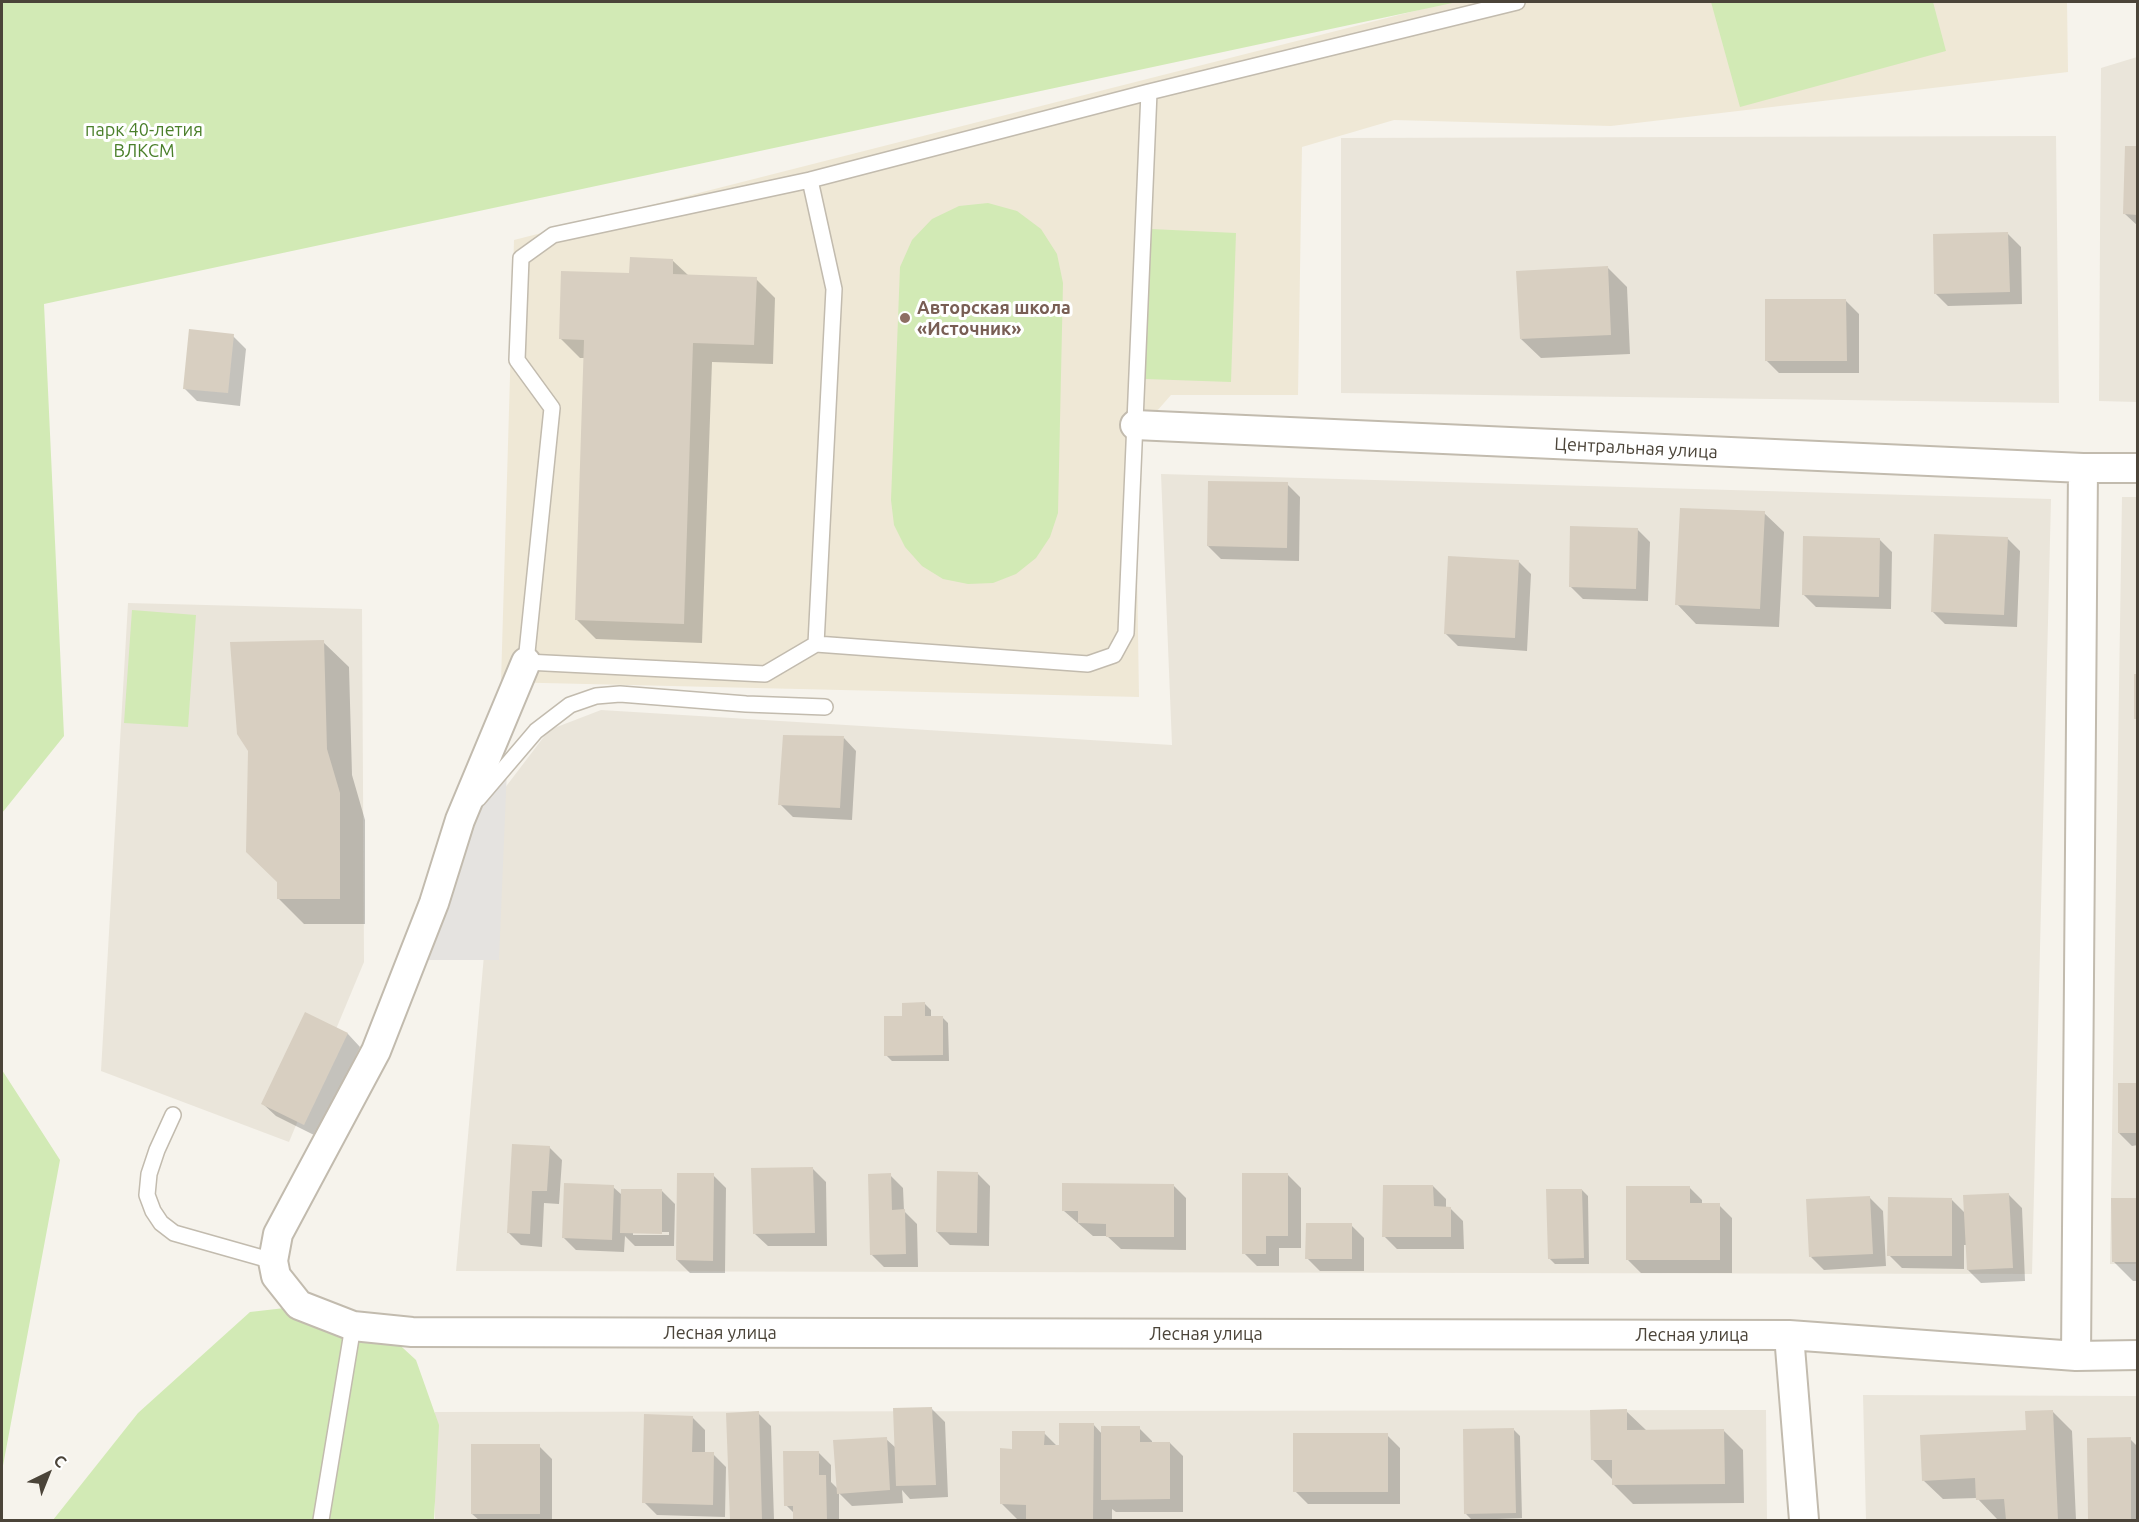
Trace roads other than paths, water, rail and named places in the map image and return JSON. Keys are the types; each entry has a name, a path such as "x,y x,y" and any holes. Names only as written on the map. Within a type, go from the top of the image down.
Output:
{"street":[{"name":"Центральная улица","path":"1135,425 2083,468 2138,468"},
{"path":"2076,1356 2083,468"},
{"path":"273,1260 278,1234 376,1050 434,903 460,820 526,662"},
{"name":"Лесная улица","path":"273,1260 276,1276 299,1305 353,1326 412,1332 1789,1335 2076,1356 2138,1354"},
{"path":"1789,1335 1804,1521"}],"lane":[{"path":"1149,92 1126,633 1114,655 1088,664 816,644 765,674 526,662 552,408 517,360 521,258 553,235 810,180 1149,92 1517,2"},
{"path":"810,180 834,289 816,644"},
{"path":"460,820 536,731 570,705 596,696 620,693 746,704 825,707"},
{"path":"174,1115 149,1173 147,1195 153,1211 161,1222 174,1233 273,1260"},
{"path":"321,1521 353,1326"}],"place":[{"name":"Авторская школа «Источник»","path":"905,318"}],"park label":[{"name":"парк 40-летия ВЛКСМ","path":"144,140"}]}
